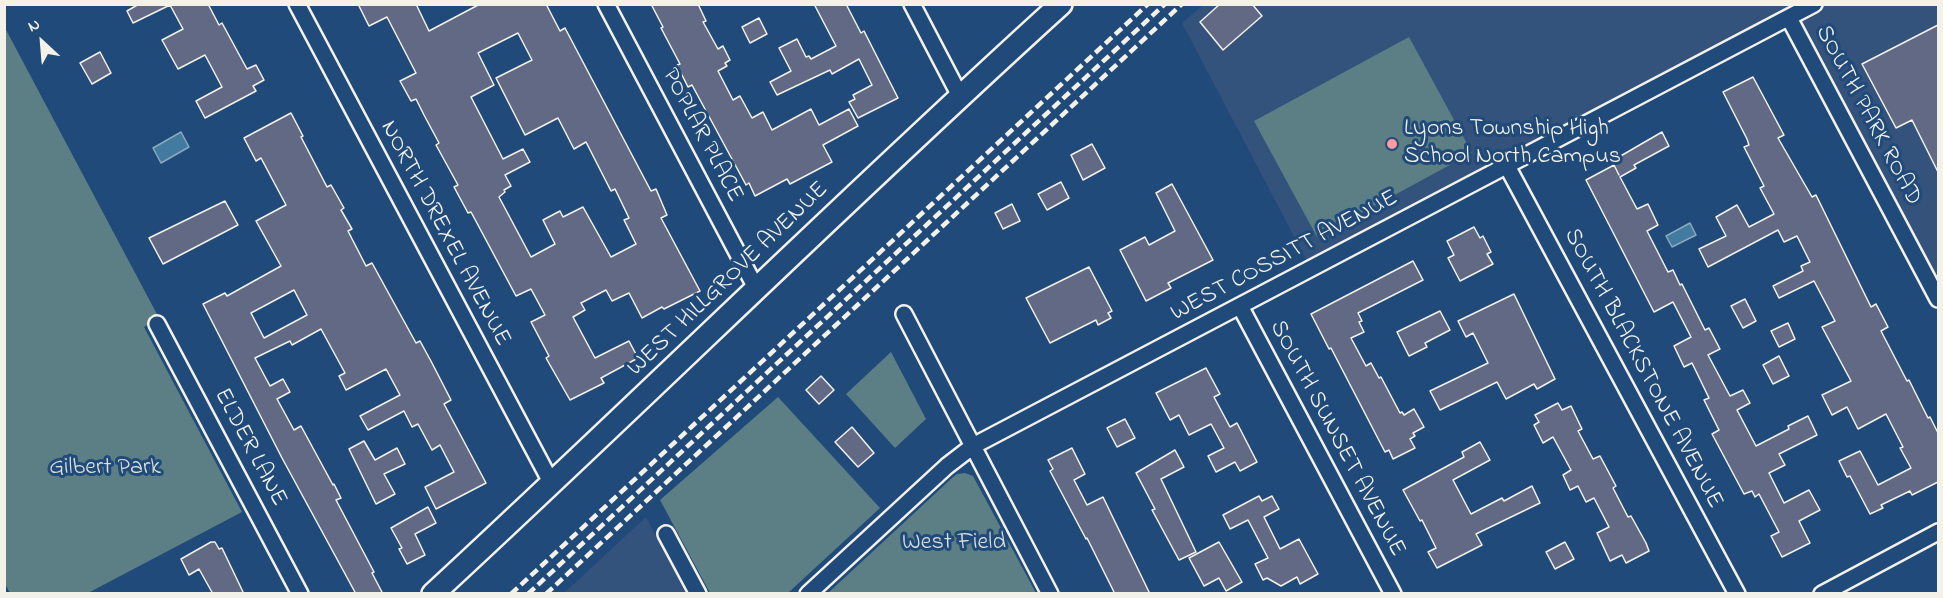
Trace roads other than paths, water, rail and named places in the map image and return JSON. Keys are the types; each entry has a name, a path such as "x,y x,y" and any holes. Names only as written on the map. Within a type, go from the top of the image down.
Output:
{"street":[{"name":"NORTH DREXEL AVENUE","path":"297,4 552,484"},
{"name":"POPLAR PLACE","path":"606,4 756,288"},
{"path":"912,4 960,96"},
{"name":"WEST HILLGROVE AVENUE","path":"433,594 960,96 1061,4"},
{"name":"WEST COSSITT AVENUE","path":"808,594 947,466 973,447 1814,4"},
{"name":"SOUTH PARK ROAD","path":"1789,18 1938,299"},
{"name":"SOUTH BLACKSTONE AVENUE","path":"1507,166 1737,594"},
{"name":"SOUTH SUNSET AVENUE","path":"1240,306 1393,594"},
{"path":"904,314 1050,594"},
{"name":"ELDER LANE","path":"157,324 300,594"},
{"path":"1822,594 1938,532"},
{"path":"666,534 698,594"}],"railway":[{"path":"511,594 1148,4"},
{"path":"528,594 1165,4"},
{"path":"546,594 1182,4"}],"place":[{"name":"Lyons Township High School North Campus","path":"1392,144"}],"park label":[{"name":"Gilbert Park","path":"105,469"},
{"name":"West Field","path":"954,544"}]}
